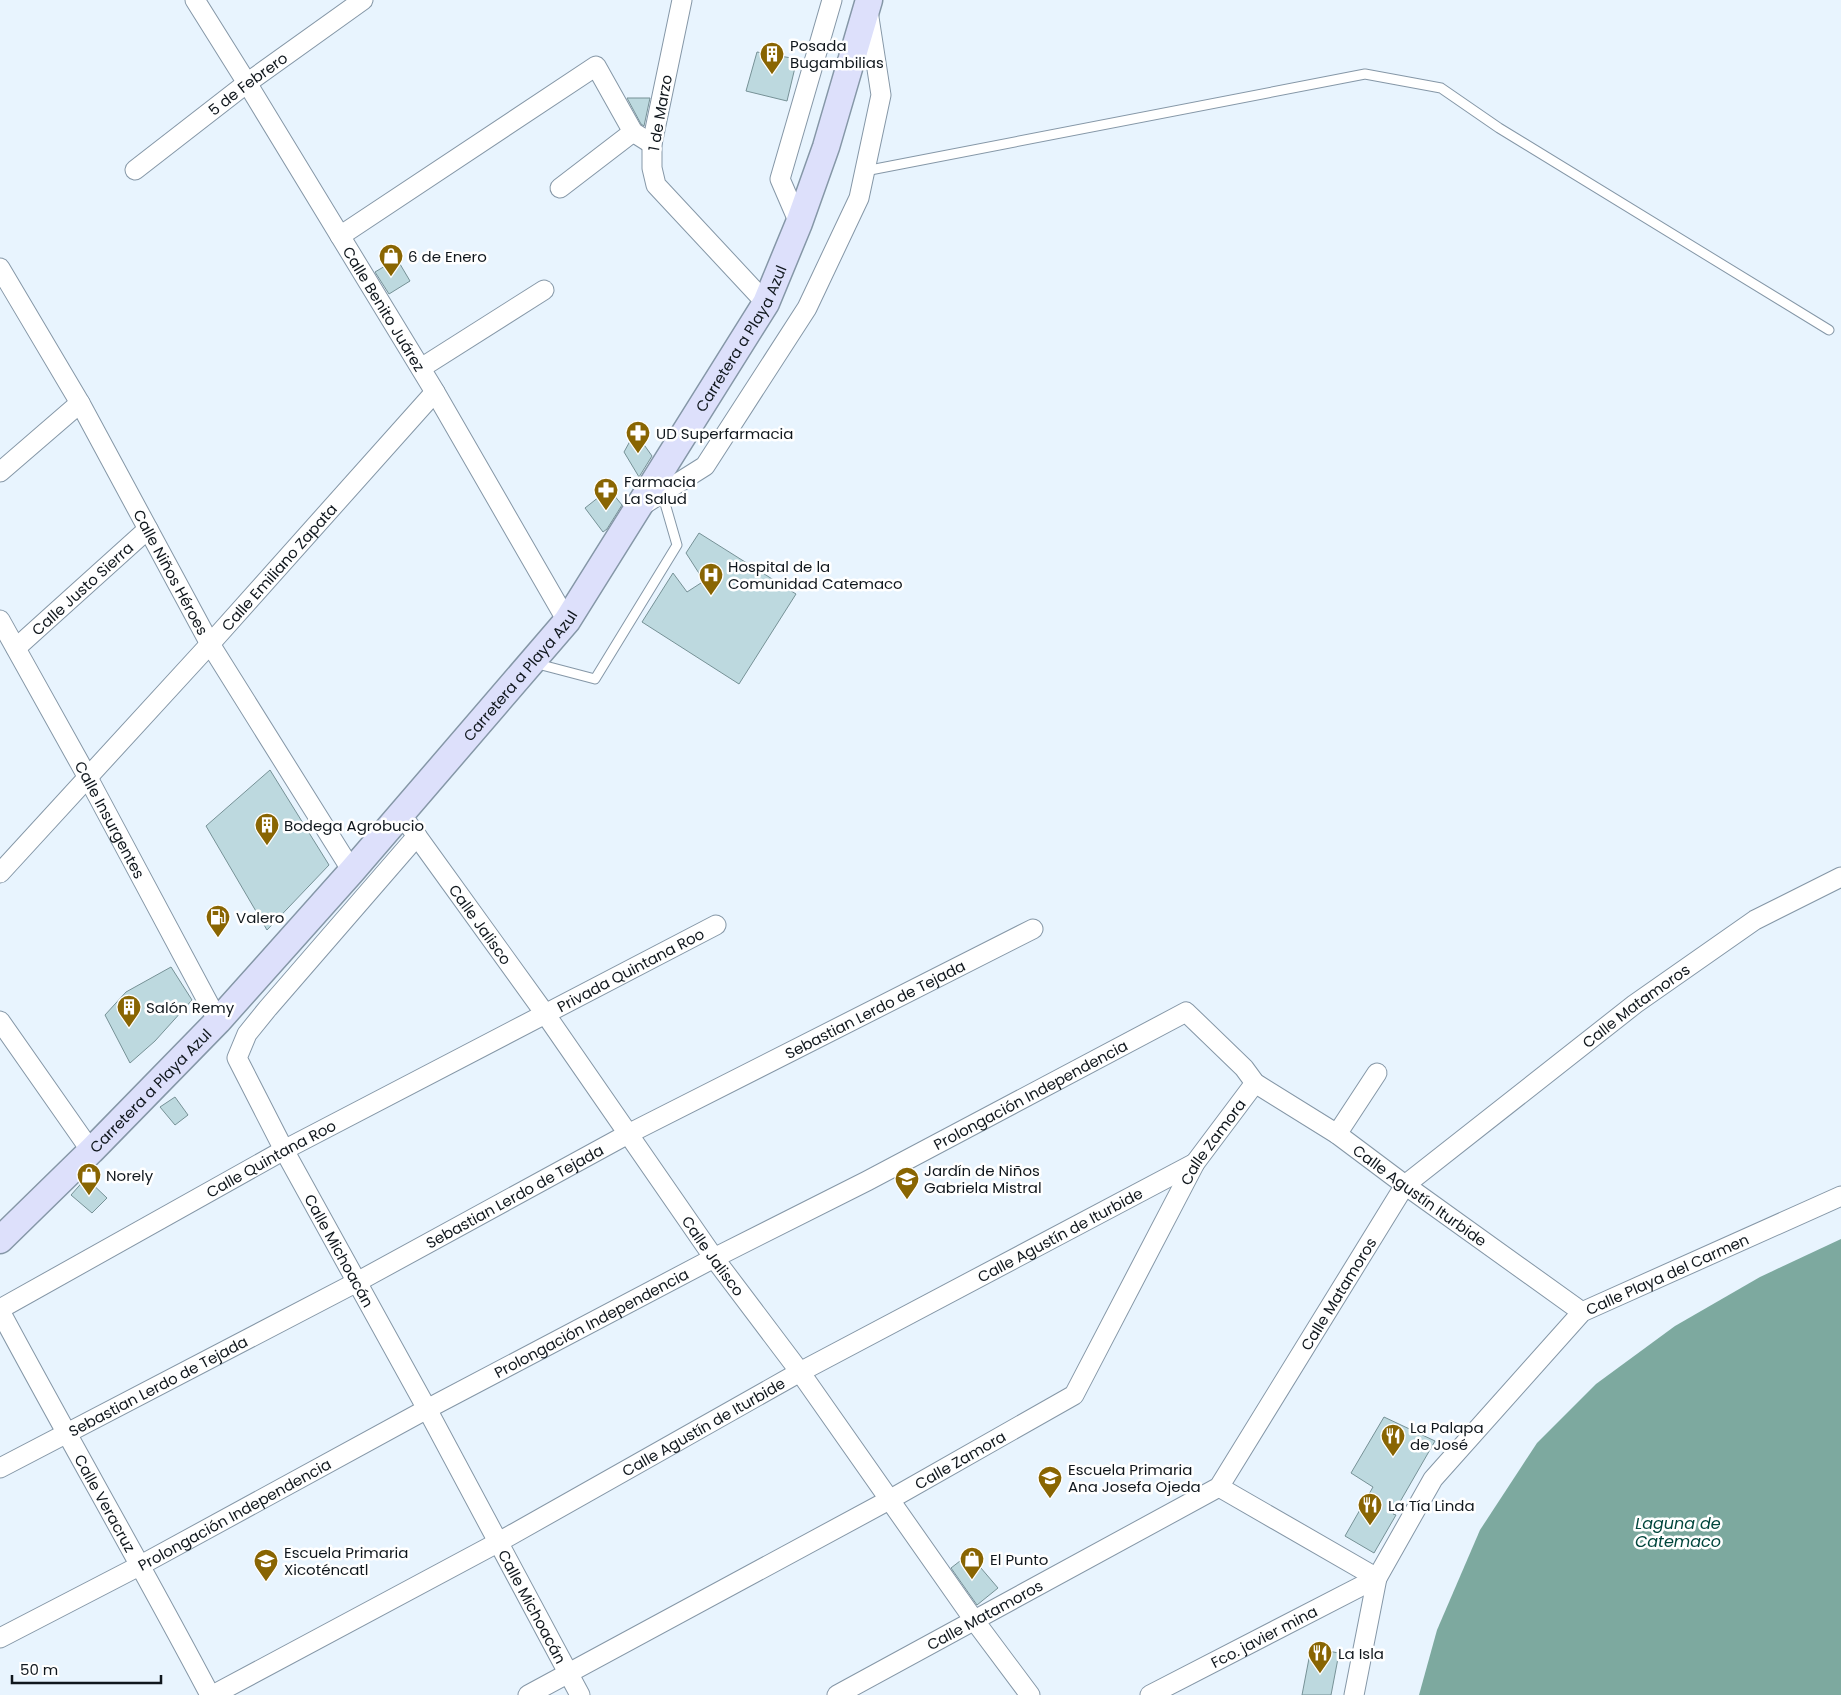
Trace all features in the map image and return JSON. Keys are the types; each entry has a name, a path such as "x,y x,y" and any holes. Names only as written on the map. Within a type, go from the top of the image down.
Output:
{"main road":[{"name":"Carretera a Playa Azul","path":"0,1240 91,1151 218,1020 352,871 567,621 638,508 658,486 766,303 799,223 826,147 868,3"}],"street":[{"name":"Calle Benito Juárez","path":"195,0 421,368 567,621"},
{"name":"5 de Febrero","path":"135,170 247,83 363,0"},
{"name":"1 de Marzo","path":"682,0 652,144 652,168 656,185 766,303"},
{"path":"799,223 780,179 832,0"},
{"path":"658,486 704,466 807,308 859,198 881,95 868,3"},
{"path":"340,236 596,66 633,132 652,144"},
{"path":"560,188 633,132"},
{"name":"Calle Niños Héroes","path":"0,268 7,295 80,403 210,644 352,871"},
{"path":"421,368 544,290"},
{"name":"Calle Emiliano Zapata","path":"0,873 210,644 435,392"},
{"path":"0,472 80,403"},
{"name":"Calle Justo Sierra","path":"16,648 148,529"},
{"name":"Calle Insurgentes","path":"0,620 88,776 218,1020"},
{"name":"Calle Jalisco","path":"401,814 546,1014 714,1258 800,1372 888,1500 1030,1695"},
{"name":"Calle Michoacán","path":"417,836 247,1034 237,1058 284,1150 428,1409 497,1543 580,1695"},
{"name":"Calle Matamoros","path":"837,1695 1219,1487 1405,1185 1635,1004 1755,920 1841,877"},
{"name":"Privada Quintana Roo","path":"546,1014 716,925"},
{"name":"Sebastian Lerdo de Tejada","path":"0,1468 357,1282 628,1134 1033,929"},
{"name":"Calle Agustín Iturbide","path":"1186,1012 1244,1068 1255,1083 1337,1134 1582,1312"},
{"name":"Prolongación Independencia","path":"0,1638 141,1565 428,1409 714,1258 867,1181 1186,1012"},
{"name":"Calle Quintana Roo","path":"0,1310 284,1150 546,1014"},
{"path":"2,1027 91,1151"},
{"path":"1337,1134 1377,1073"},
{"name":"Calle Zamora","path":"528,1695 888,1500 1074,1395 1195,1163 1255,1083"},
{"name":"Calle Agustín de Iturbide","path":"212,1695 497,1543 800,1372 1195,1163"},
{"name":"Calle Playa del Carmen","path":"1377,1578 1433,1479 1582,1312 1841,1196"},
{"name":"Calle Veracruz","path":"0,1310 66,1433 212,1695"},
{"path":"1219,1487 1377,1578 1354,1695"},
{"name":"Fco. javier mina","path":"1150,1695 1377,1578"}],"lane":[{"path":"864,171 1365,74 1441,88 1499,128 1829,330"},
{"path":"532,662 595,679 677,545 658,486"}],"water":[{"name":"Laguna de Catemaco","path":"1841,1239 1841,1695 1419,1695 1437,1630 1480,1530 1537,1443 1596,1384 1675,1326 1760,1277"}],"building":[{"name":"Posada Bugambilias","path":"757,52 797,59 787,101 746,91"},
{"path":"627,98 650,98 644,126 641,124"},
{"name":"6 de Enero","path":"397,259 410,281 389,294 375,272"},
{"name":"UD Superfarmacia","path":"635,432 652,456 639,477 624,452"},
{"name":"Farmacia La Salud","path":"609,489 622,505 607,529 603,532 585,508"},
{"path":"699,533 796,594 739,684 642,622 673,573 687,592 704,581 686,553"},
{"name":"Bodega Agrobucio","path":"270,770 329,865 267,930 206,826"},
{"path":"171,967 192,1000 155,1041 130,1063 105,1015 126,992"},
{"path":"175,1097 188,1115 175,1125 160,1107"},
{"name":"Norely","path":"86,1178 107,1198 92,1213 71,1195"},
{"name":"La Palapa de José","path":"1384,1417 1435,1441 1393,1514 1396,1515 1374,1553 1345,1536 1373,1487 1351,1473"},
{"name":"El Punto","path":"969,1554 998,1588 977,1605 951,1568"},
{"name":"La Isla","path":"1311,1648 1339,1653 1331,1695 1302,1695"}],"place":[{"name":"Posada Bugambilias","path":"772,75"},
{"name":"6 de Enero","path":"391,277"},
{"name":"UD Superfarmacia","path":"638,454"},
{"name":"Farmacia La Salud","path":"606,511"},
{"name":"Hospital de la Comunidad Catemaco","path":"711,596"},
{"name":"Bodega Agrobucio","path":"267,846"},
{"name":"Valero","path":"218,938"},
{"name":"Salón Remy","path":"129,1028"},
{"name":"Norely","path":"89,1196"},
{"name":"Jardín de Niños Gabriela Mistral","path":"907,1200"},
{"name":"La Palapa de José","path":"1393,1457"},
{"name":"Escuela Primaria Ana Josefa Ojeda","path":"1050,1499"},
{"name":"La Tía Linda","path":"1370,1526"},
{"name":"El Punto","path":"972,1580"},
{"name":"Escuela Primaria Xicoténcatl","path":"266,1582"},
{"name":"La Isla","path":"1320,1674"}]}
